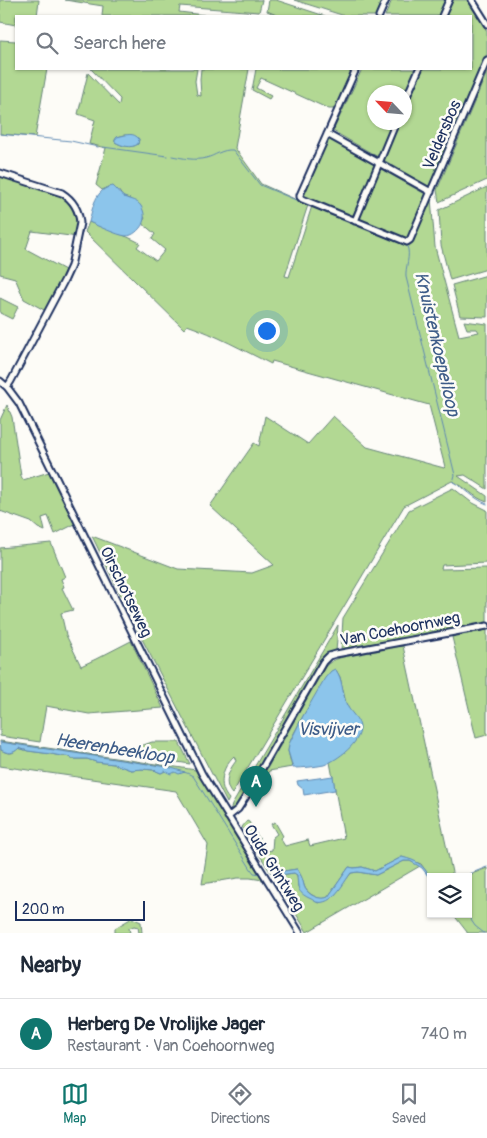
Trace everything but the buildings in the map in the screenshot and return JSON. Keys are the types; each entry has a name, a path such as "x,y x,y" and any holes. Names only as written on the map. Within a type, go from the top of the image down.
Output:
{"street":[{"path":"379,15 386,0"},
{"path":"442,15 449,0"},
{"path":"472,0 487,24"},
{"name":"Veldersbos","path":"356,70 300,197 302,200 408,242 487,60"},
{"path":"412,85 419,70"},
{"path":"355,221 393,130"},
{"name":"Veldersbos","path":"327,134 430,192"},
{"path":"0,173 62,193 70,198 80,216 71,266 7,386"},
{"name":"Oirschotseweg","path":"0,381 7,386 20,403 202,774 228,817"},
{"name":"Van Coehoornweg","path":"228,817 238,809 245,798 323,662 329,656 487,626"},
{"name":"Oude Grintweg","path":"228,817 300,933"}],"green space":[{"path":"0,0 39,0 37,15 15,15 15,25 0,22"},
{"path":"65,0 262,0 259,12 180,6 179,12 204,15 102,15 103,6"},
{"path":"269,0 276,0 322,15 277,15 267,11"},
{"path":"294,0 384,0 376,15 342,15"},
{"path":"392,0 447,0 440,15 385,15"},
{"path":"453,0 468,0 487,31 487,54 430,188 382,159 396,130 412,130 412,94 423,70 472,70 472,15 446,15"},
{"path":"0,40 15,41 15,70 47,70 35,137 0,134"},
{"path":"92,70 197,70 195,81 197,95 201,96 201,70 249,70 235,148 261,184 308,205 285,276 289,277 312,206 394,239 412,241 431,198 435,247 459,336 479,332 477,329 467,329 464,321 487,324 487,489 465,475 458,476 487,496 487,502 452,481 404,506 232,794 227,782 229,773 236,761 234,756 226,766 222,783 225,794 229,799 227,803 141,637 92,536 178,569 252,573 274,565 210,506 254,443 259,446 265,416 308,444 333,416 367,447 445,467 429,405 272,361 271,364 198,329 187,325 184,329 85,232 89,222 128,237 140,243 137,247 156,261 165,250 152,239 155,234 142,223 145,218 130,199 123,197 118,190 109,187 102,190 96,185 106,148 89,144 95,120 78,114 88,73 119,105 120,99","holes":["125,135 139,139 138,144 129,147 115,142 115,140 117,137"]},
{"path":"256,70 353,70 334,109 329,109 261,78 256,88 271,96 269,99 252,90"},
{"path":"362,70 417,70 410,85 367,85 367,130 390,130 378,157 333,131"},
{"path":"487,72 487,180 439,202 437,190"},
{"path":"330,139 375,165 351,216 305,199 302,196 326,140"},
{"path":"379,168 427,195 407,238 357,218"},
{"path":"0,174 44,187 68,198 78,215 78,237 32,231 26,249 67,271 46,311 24,299 15,278 0,274"},
{"path":"487,187 487,269 450,280 441,245 439,210"},
{"path":"487,275 487,317 460,316 452,285"},
{"path":"0,298 18,307 12,319 0,313"},
{"path":"7,405 12,417 23,480 49,472 75,524 55,534 48,516 42,518 45,531 31,522 0,511 0,420"},
{"path":"453,488 471,502 487,510 487,563 442,565 441,569 487,568 487,624 341,651 343,618 409,510"},
{"path":"51,543 65,577 61,579 64,587 62,588 73,610 61,613 66,635 81,666 131,641 163,708 89,714 46,706 40,742 0,736 0,548"},
{"path":"338,625 336,652 327,656 240,804 232,811 232,805"},
{"path":"487,630 487,735 476,738 452,637"},
{"path":"403,646 452,873 427,873 421,864 402,857 375,871 362,867 349,867 328,897 322,899 311,894 305,888 297,869 271,873 242,827 247,821 249,822 267,851 272,850 273,837 277,834 271,824 275,822 283,836 280,838 285,846 308,840 310,846 344,838 330,762 355,741 350,712 340,677 336,670 303,716 291,739 288,751 292,767 269,771 263,781 260,781 325,667 343,657"},
{"path":"0,741 196,770 263,880 238,878 202,884 208,845 176,791 0,766 0,745 1,750 8,753 14,752 18,748 67,756 72,759 87,759 114,764 131,770 154,770 161,773 168,767"},
{"path":"152,742 179,742 190,764 121,753"},
{"path":"404,861 410,861 420,866 307,932 272,874 294,873 297,875 298,887 318,903 333,897 351,873 358,872 376,875"},
{"path":"487,868 487,933 467,933 456,918 472,918 472,874"},
{"path":"132,918 141,922 142,933 139,933 138,927 134,926 129,928 130,933 115,933 115,928"}],"water":[{"path":"125,135 136,136 139,139 138,144 126,146 115,142 117,137"},
{"path":"113,186 123,196 139,204 143,211 142,225 131,235 118,234 89,222 99,195 102,191"},
{"name":"Visvijver","path":"335,669 340,678 347,706 360,727 357,739 347,750 329,763 304,768 293,768 288,751 289,744 325,678"},
{"path":"0,742 168,767 185,772 171,774 165,771 161,773 154,770 131,770 114,764 87,759 72,759 67,756 19,748 8,753 1,750"},
{"path":"333,776 335,790 304,795 303,789 298,785 297,781"},
{"path":"402,857 419,864 428,873 427,875 422,868 410,861 404,861 376,875 358,872 351,873 337,893 328,901 316,902 300,892 297,875 294,873 279,875 271,873 297,869 309,893 320,898 326,898 349,867 362,867 375,871"}],"waterway":[{"name":"Knuistenkoepelloop","path":"0,134 71,141 98,147"},
{"name":"Knuistenkoepelloop","path":"103,147 167,156"},
{"name":"Knuistenkoepelloop","path":"172,156 202,159 233,150 260,185 303,203"},
{"name":"Knuistenkoepelloop","path":"309,206 407,246 406,277 455,475 453,482 487,504"},
{"name":"Heerenbeekloop","path":"183,772 193,776 254,873 262,874"},
{"name":"Heerenbeekloop","path":"472,873 487,867"},
{"path":"470,918 475,926 484,933"}],"place":[{"name":"Herberg De Vrolijke Jager","path":"256,807"}]}
